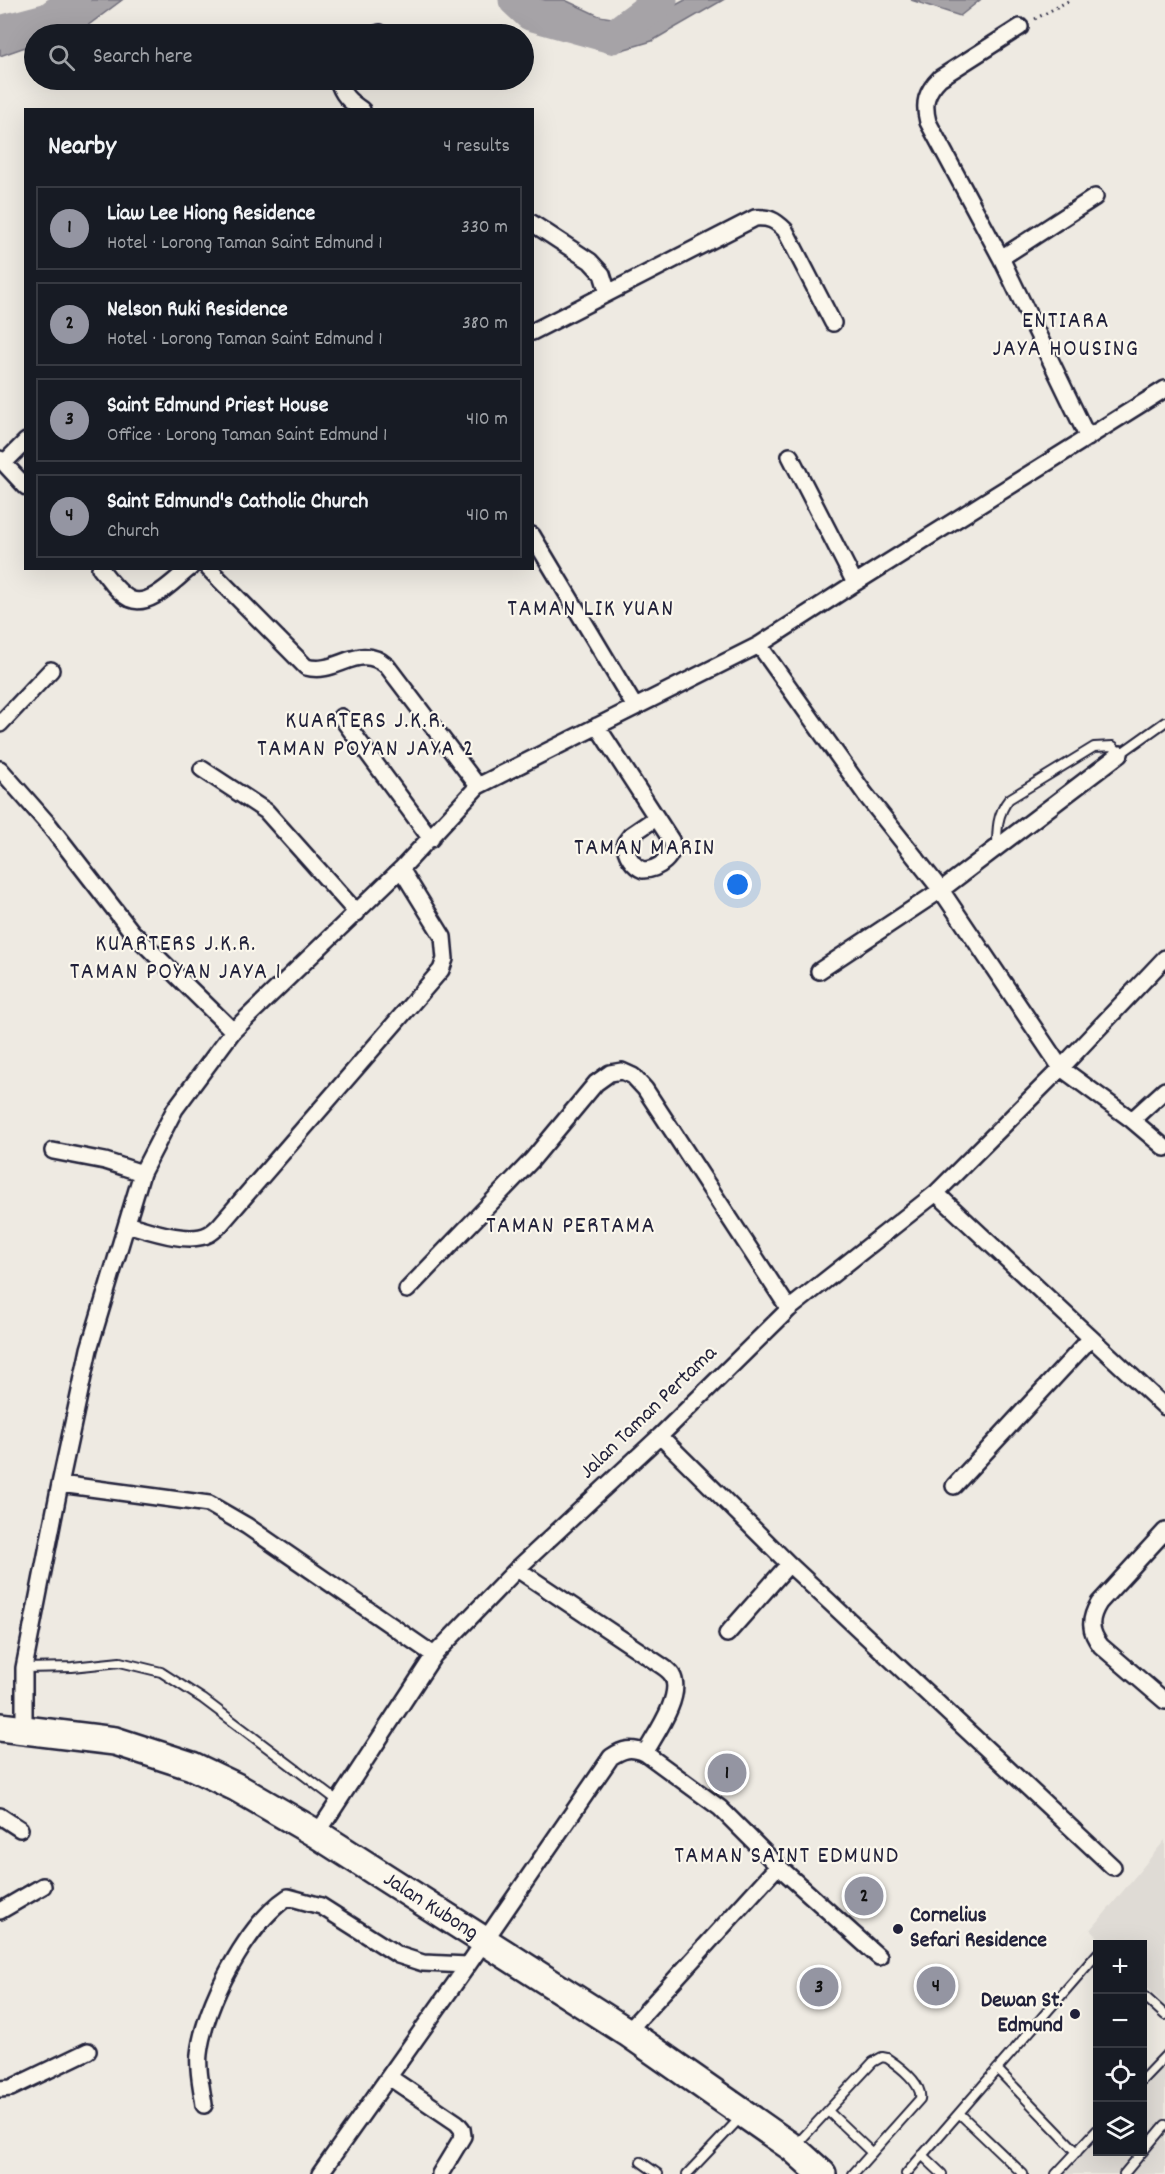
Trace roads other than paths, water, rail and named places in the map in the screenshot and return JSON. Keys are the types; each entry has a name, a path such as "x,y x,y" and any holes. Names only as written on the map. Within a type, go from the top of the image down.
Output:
{"highway":[{"name":"Jalan Kubong","path":"12,1728 115,1741 192,1766 236,1787 317,1834 627,2032 793,2148 822,2174"}],"street":[{"path":"1020,27 940,78 925,98 925,110 928,122 1001,258 1088,438"},
{"path":"341,90 350,102 359,108"},
{"path":"1001,258 1095,197"},
{"path":"534,331 755,218 767,217 776,221 785,230 833,323"},
{"path":"534,224 590,261 602,274 608,293"},
{"path":"12,1728 89,1349 142,1173 175,1109 233,1031 401,869 478,786 759,645 1165,388"},
{"path":"24,443 2,461 24,485"},
{"path":"790,456 855,583"},
{"path":"534,538 635,707"},
{"path":"102,570 123,594 138,601 154,596 187,570"},
{"path":"210,570 306,667 324,669 359,656 379,659 387,666 478,786"},
{"path":"759,645 865,794 941,890 1061,1068 1132,1120 1165,1148"},
{"path":"0,724 51,670"},
{"path":"341,717 431,838"},
{"path":"597,726 656,818"},
{"path":"819,971 997,850 1119,754"},
{"path":"0,769 49,825 132,932 233,1031"},
{"path":"202,770 266,811 357,913"},
{"path":"127,1224 182,1238 209,1235 220,1226 441,970 445,959 443,937 401,869"},
{"name":"Jalan Taman Pertama","path":"317,1834 434,1655 517,1569 660,1437 789,1308 936,1193 1061,1068 1165,958"},
{"path":"407,1290 532,1161 596,1083 610,1073 622,1071 633,1076 645,1089 789,1308"},
{"path":"1132,1120 1165,1090"},
{"path":"54,1151 105,1161 142,1173"},
{"path":"936,1193 1165,1407"},
{"path":"954,1486 1091,1338"},
{"path":"660,1437 789,1564 1113,1867"},
{"path":"60,1484 209,1504 247,1526 434,1655"},
{"path":"1165,1531 1098,1603 1092,1613 1091,1625 1094,1636 1101,1646 1165,1701"},
{"path":"727,1634 789,1564"},
{"path":"517,1569 672,1675 676,1687 675,1698 645,1753"},
{"path":"320,2174 611,1757 622,1750 634,1749 645,1753 720,1808 778,1866 879,1957"},
{"path":"0,1816 20,1829"},
{"path":"627,2032 778,1866"},
{"path":"0,1911 43,1886"},
{"path":"204,2104 198,2058 201,2035 214,2000 241,1949 275,1906 288,1898 305,1900 321,1906 398,1955 423,1963 468,1965"},
{"path":"0,2089 11,2088 88,2051"},
{"path":"389,2077 457,2123 462,2129 463,2136 440,2174"}],"lane":[{"path":"997,850 998,819 1001,808 1009,799 1094,747 1113,746 1119,754 1165,722"},
{"path":"24,1668 72,1667 120,1662 161,1672 203,1699 338,1801"},
{"path":"906,2174 1093,1959"},
{"path":"1147,1998 1165,2015"},
{"path":"1147,2076 1165,2056"},
{"path":"793,2148 877,2059 887,2058 920,2089 920,2099 853,2174"},
{"path":"997,2069 1077,2152"},
{"path":"828,2111 872,2153"},
{"path":"959,2113 1023,2174"},
{"path":"687,2174 744,2114"},
{"path":"1124,2174 1165,2125"},
{"path":"1056,2174 1093,2134"},
{"path":"922,2155 942,2174"},
{"path":"641,2162 658,2174"}],"waterway":[{"path":"30,24 49,19 74,0"},
{"path":"515,0 530,14 612,37 661,0"},
{"path":"0,32 24,26"}],"place":[{"name":"Liaw Lee Hiong Residence","path":"727,1773"},
{"name":"Nelson Ruki Residence","path":"864,1896"},
{"name":"Cornelius Sefari Residence","path":"898,1929"},
{"name":"Saint Edmund's Catholic Church","path":"936,1986"},
{"name":"Saint Edmund Priest House","path":"819,1987"},
{"name":"Dewan St. Edmund","path":"1075,2014"}],"district":[{"name":"ENTIARA JAYA HOUSING","path":"1066,336"},
{"name":"TAMAN LIK YUAN","path":"591,610"},
{"name":"KUARTERS J.K.R. TAMAN POYAN JAYA 2","path":"366,736"},
{"name":"TAMAN MARIN","path":"645,849"},
{"name":"KUARTERS J.K.R. TAMAN POYAN JAYA 1","path":"176,959"},
{"name":"TAMAN PERTAMA","path":"571,1227"},
{"name":"TAMAN SAINT EDMUND","path":"787,1857"}]}
